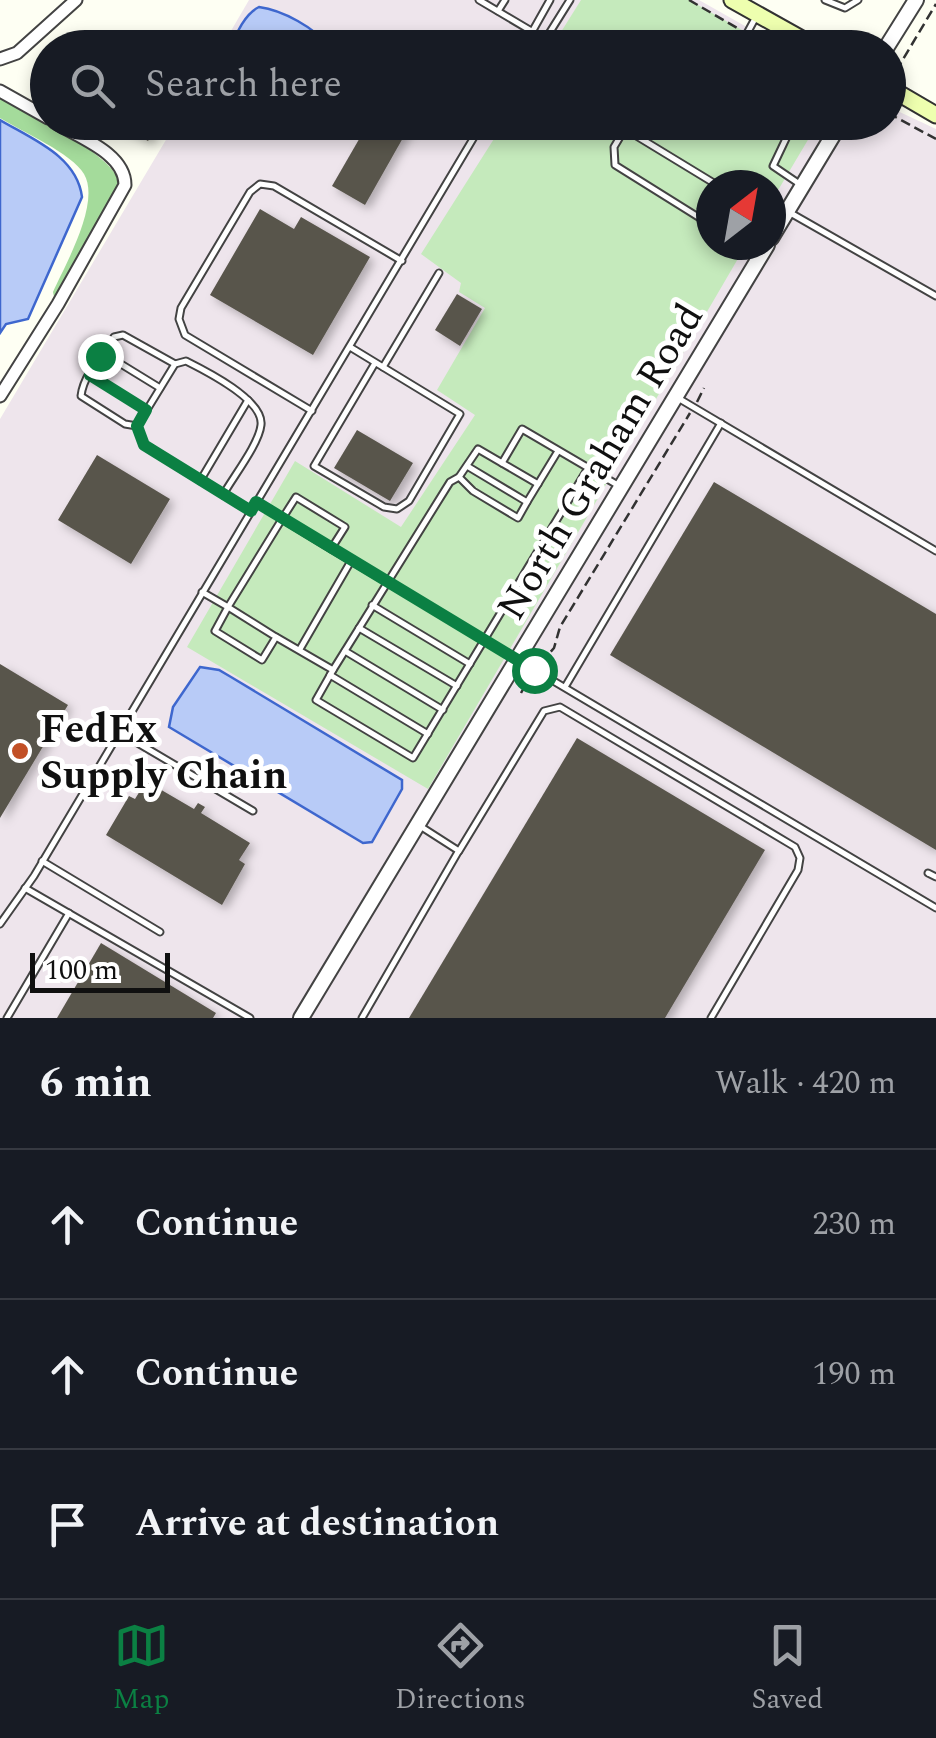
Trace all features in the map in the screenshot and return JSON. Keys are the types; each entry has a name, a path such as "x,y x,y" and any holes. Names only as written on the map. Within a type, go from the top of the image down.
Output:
{"main road":[{"path":"732,0 786,30"},
{"path":"906,90 936,114"}],"street":[{"path":"43,30 76,0"},
{"path":"897,30 916,0"},
{"path":"0,59 17,53 30,41"},
{"path":"0,91 30,108"},
{"path":"0,396 125,185 123,172 109,155 84,140"},
{"path":"787,211 830,140"},
{"name":"North Graham Road","path":"301,1018 758,260"}],"lane":[{"path":"479,0 530,30"},
{"path":"498,11 504,0"},
{"path":"533,30 550,0"},
{"path":"552,30 570,0"},
{"path":"824,0 845,8 858,0"},
{"path":"749,30 758,14"},
{"path":"0,924 42,862 474,140"},
{"path":"618,140 614,147 615,166 696,216"},
{"path":"648,140 696,171"},
{"path":"784,140 773,166 802,186"},
{"path":"312,411 185,335 178,319 250,192 260,184 274,186 402,260"},
{"path":"787,211 936,296"},
{"path":"383,367 438,273"},
{"path":"137,426 125,424 81,396 103,352 114,337 122,335 175,364"},
{"path":"350,347 375,362 460,414 409,500 397,509 384,507 314,466 375,362"},
{"path":"103,352 160,388"},
{"path":"223,494 261,428 258,406 186,361 175,364 137,426 144,445 200,481 251,511"},
{"path":"90,375 146,410"},
{"path":"676,396 936,552"},
{"path":"200,481 248,400"},
{"path":"564,688 721,423"},
{"path":"502,463 522,430 621,487"},
{"path":"538,484 478,449 459,477 450,482 316,700 414,758 588,468"},
{"path":"459,477 473,491 518,518 558,450"},
{"path":"467,466 527,502"},
{"path":"276,637 262,660 214,631 296,496 344,527 331,549"},
{"path":"256,502 936,908"},
{"path":"299,650 352,561"},
{"path":"202,592 428,734"},
{"path":"372,605 470,664"},
{"path":"358,628 457,686"},
{"path":"344,651 443,710"},
{"path":"362,1018 544,711 560,707 794,848 800,858 798,870 711,1018"},
{"path":"118,732 254,811"},
{"path":"418,824 459,851"},
{"path":"42,862 160,932"},
{"path":"928,873 936,878"},
{"path":"25,888 238,1015 250,1018"},
{"path":"6,1018 69,913"}],"path":[{"path":"689,0 740,30"},
{"path":"906,55 936,4"},
{"path":"906,123 936,139"},
{"path":"521,693 534,670 554,648 560,627 704,388"}],"shaded area":[{"path":"249,0 699,0 752,30 232,30"},
{"path":"906,115 936,129 936,1018 0,1018 0,419 166,140 906,140"}],"green space":[{"path":"581,0 689,0 742,30 562,30"},
{"path":"0,98 30,114 30,134 0,118"},
{"path":"40,140 74,140 105,162 120,186 54,297 85,217 88,186 78,166"},
{"path":"493,140 808,140 786,177 786,170 696,170 696,260 737,260 428,789 187,647 295,461 401,527 475,415 437,390 485,308 459,292 461,283 421,254"}],"water":[{"path":"259,7 278,12 312,30 239,30"},
{"path":"0,120 62,160 72,170 82,197 28,319 6,324 0,333"},
{"path":"200,667 219,670 402,780 402,789 372,842 363,843 169,727 173,707"}],"building":[{"path":"359,140 402,140 365,205 332,186"},
{"path":"260,209 294,229 301,217 370,257 313,355 210,295"},
{"path":"457,294 482,309 460,346 435,330"},
{"path":"357,430 413,463 390,501 334,468"},
{"path":"97,455 170,499 131,564 58,520"},
{"path":"714,482 936,614 936,850 610,655"},
{"name":"FedEx Supply Chain","path":"0,664 68,705 0,818"},
{"path":"577,738 765,850 665,1018 409,1018"},
{"path":"146,781 194,809 198,803 205,807 201,813 250,843 239,860 245,864 222,905 106,835 129,796 135,799"},
{"path":"101,943 216,1013 213,1018 57,1018"}],"place":[{"name":"FedEx Supply Chain","path":"20,751"}],"route":[{"path":"100,356 90,375 146,410 137,426 144,445 251,511 256,502 534,670"}]}
